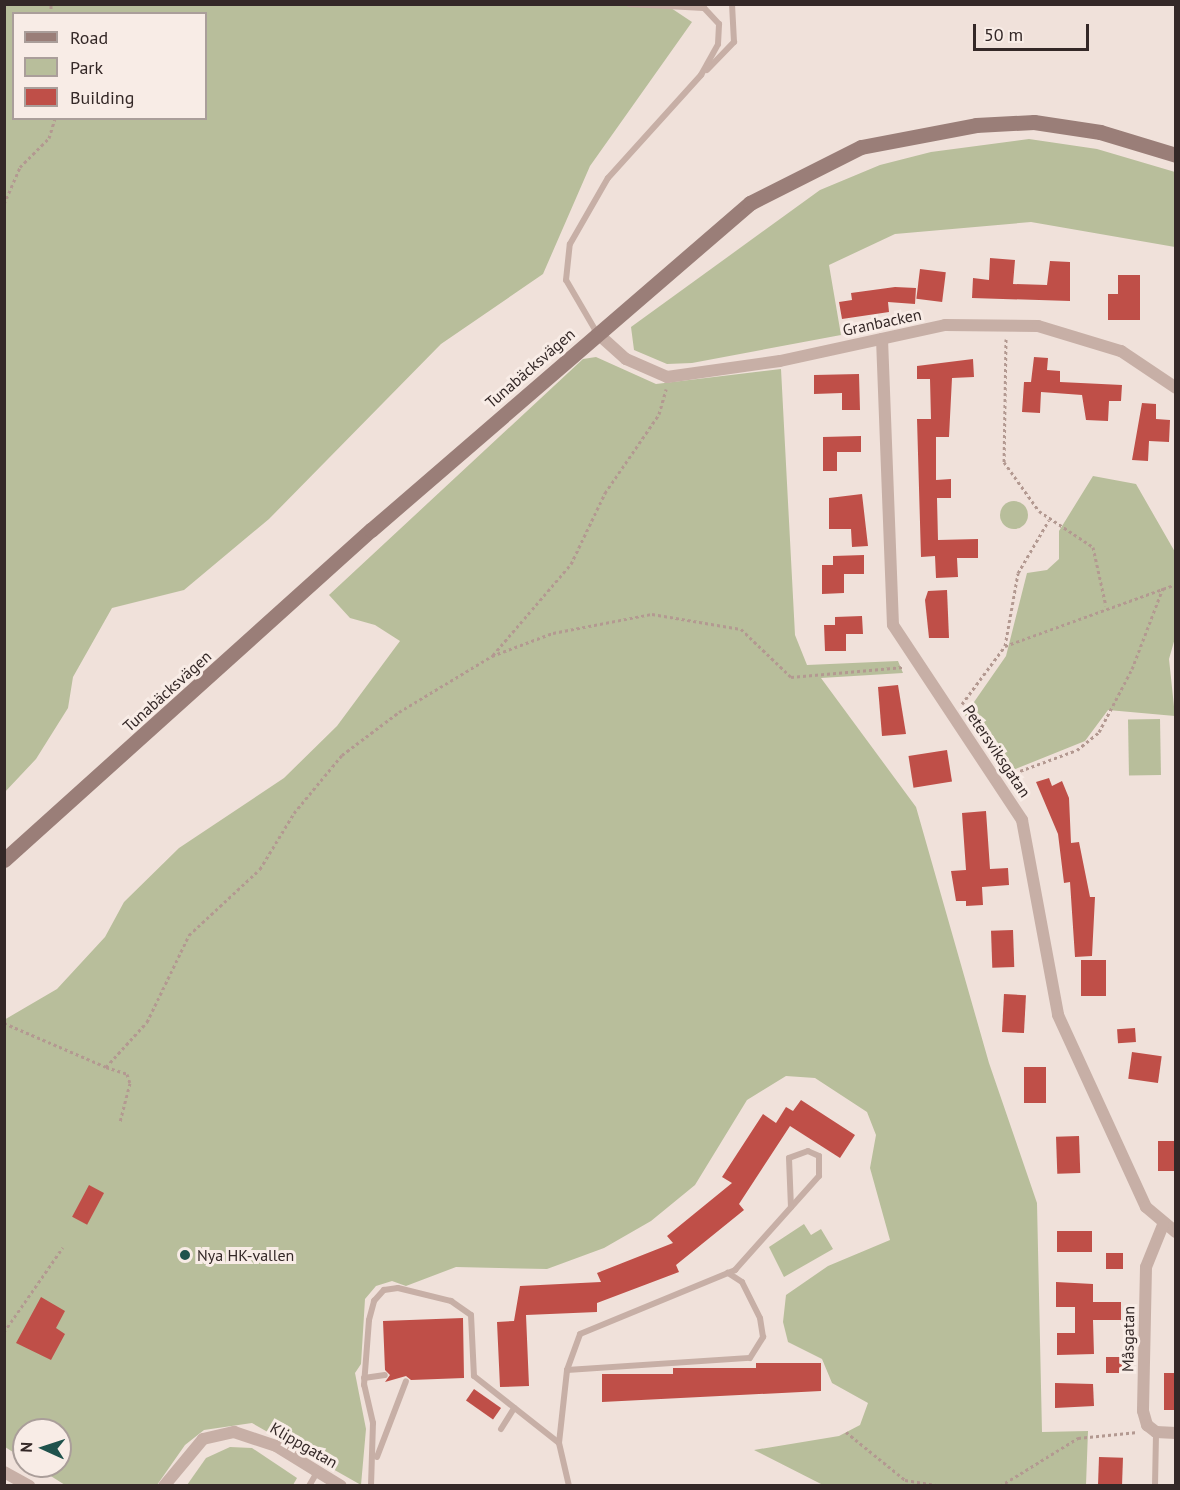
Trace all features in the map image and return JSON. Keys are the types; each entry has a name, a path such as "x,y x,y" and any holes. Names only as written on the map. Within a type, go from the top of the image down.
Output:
{"street":[{"name":"Tunabäcksvägen","path":"4,860 597,333 750,203 861,147 916,133 1034,122 1100,132 1176,155"},
{"name":"Granbacken","path":"667,377 882,339 945,325 1006,323 1067,333 1121,351 1176,388"},
{"path":"597,333 626,359 667,377"},
{"name":"Petersviksgatan","path":"882,339 893,625 917,666 999,779 1030,847 1058,1014 1134,1184 1163,1225 1176,1232"},
{"name":"Måsgatan","path":"1151,1429 1146,1267 1163,1225"},
{"path":"1151,1429 1176,1433"},
{"name":"Klippgatan","path":"164,1485 203,1439 234,1432 260,1438 342,1485"},
{"path":"4,1472 29,1485"}],"lane":[{"path":"628,4 710,11 719,24 718,44 701,75"},
{"path":"597,333 566,280 570,244 608,178 734,42 732,4"},
{"path":"569,1485 559,1443 567,1370 580,1334 728,1274 749,1258 819,1176 819,1156 808,1151 789,1158 791,1207"},
{"path":"567,1370 750,1358 763,1337 760,1318 742,1281 728,1274"},
{"path":"375,1460 364,1364 369,1320 384,1290 408,1288 451,1301 471,1315 474,1376 559,1443"},
{"path":"364,1378 385,1375"},
{"path":"371,1485 375,1460 406,1380"},
{"path":"501,1429 514,1408"},
{"path":"1151,1429 1155,1485"},
{"path":"309,1485 317,1472"}],"path":[{"path":"4,204 20,168 49,138 54,120"},
{"path":"1006,323 1004,462 1049,520 1093,547 1106,606"},
{"path":"492,656 548,595 586,541 605,492 658,414 667,377"},
{"path":"952,714 980,685 1005,646 1018,573 1049,520"},
{"path":"1005,646 1106,606 1176,584"},
{"path":"999,779 1062,757 1099,732 1132,669 1163,588"},
{"path":"106,1067 147,1022 189,935 260,869 294,813 342,755 399,712 492,656 553,633 652,614 741,629 791,677 917,666"},
{"path":"4,1023 127,1074 130,1083 120,1122"},
{"path":"4,1332 63,1247"},
{"path":"4,1375 4,1385"},
{"path":"1000,1485 1078,1437 1134,1434 1151,1429"},
{"path":"846,1432 905,1480 941,1485"}],"green space":[{"path":"665,4 692,22 590,166 543,274 441,344 269,519 184,590 112,608 73,677 68,708 36,759 4,793 4,5"},
{"path":"1029,139 1097,149 1175,172 1175,247 1031,222 895,234 829,265 841,335 692,363 667,364 634,350 631,327 820,190 880,165 931,152"},
{"path":"596,357 656,384 781,369 795,635 807,665 898,661 903,673 821,678 916,807 989,1063 1037,1203 1042,1432 1088,1431 1086,1485 823,1485 754,1450 839,1436 860,1425 868,1403 832,1383 822,1359 788,1342 783,1322 786,1295 828,1266 890,1240 870,1168 876,1135 867,1112 815,1078 786,1076 747,1100 695,1185 651,1221 604,1248 547,1269 456,1267 406,1286 392,1281 376,1286 365,1299 361,1364 355,1373 366,1429 361,1485 252,1423 204,1430 185,1445 157,1485 65,1485 54,1478 72,1478 72,1418 12,1418 12,1451 5,1447 4,1020 57,989 105,937 124,902 179,848 284,778 337,726 400,641 375,625 350,618 329,595 583,359"},
{"path":"1093,476 1136,484 1175,552 1175,638 1169,659 1175,716 1108,710 1085,741 1008,772 965,715 1006,656 1027,573 1047,570 1059,559 1059,531"},
{"path":"1014,501 1024,505 1028,515 1024,525 1014,529 1004,525 1000,515 1004,505"},
{"path":"1160,719 1161,775 1129,776 1128,720"},
{"path":"804,1224 811,1235 821,1229 833,1249 784,1277 769,1247"},
{"path":"230,1447 252,1448 297,1478 293,1485 187,1485 206,1458"}],"building":[{"path":"990,258 1015,260 1013,284 1047,285 1050,261 1070,262 1070,301 972,298 973,278 989,280"},
{"path":"920,269 946,272 942,302 916,299"},
{"path":"1118,275 1140,275 1140,320 1108,320 1108,294 1118,294"},
{"path":"895,287 916,288 915,304 888,302 889,312 842,319 839,302 852,300 851,293"},
{"path":"1034,357 1048,358 1047,370 1060,371 1060,382 1122,385 1121,401 1109,401 1108,421 1086,420 1082,395 1041,392 1040,413 1022,412 1024,382 1031,382"},
{"path":"973,359 974,377 952,378 949,437 936,437 936,480 951,479 951,498 937,498 938,540 978,539 978,558 957,558 958,577 936,578 935,556 921,557 917,419 931,419 930,379 917,379 917,366"},
{"path":"859,374 860,410 842,410 842,393 814,394 814,375"},
{"path":"1142,403 1156,404 1156,419 1170,420 1169,442 1149,441 1148,461 1132,460"},
{"path":"861,436 861,452 837,452 837,471 823,471 823,437"},
{"path":"862,494 868,546 852,547 851,529 829,529 829,498"},
{"path":"864,555 864,574 844,574 844,593 822,594 822,565 833,565 833,556"},
{"path":"947,590 949,638 929,638 925,600 928,591"},
{"path":"862,616 863,634 846,634 846,651 825,651 824,625 835,625 835,617"},
{"path":"898,685 906,734 882,736 878,687"},
{"path":"947,750 952,782 913,788 908,756"},
{"path":"1049,778 1052,786 1062,781 1069,798 1071,843 1079,842 1090,897 1095,897 1092,956 1075,957 1070,882 1064,883 1058,834 1036,782"},
{"path":"986,811 990,869 1008,868 1009,885 982,887 983,905 966,906 966,901 956,901 951,871 966,870 962,813"},
{"path":"1013,930 1014,967 992,968 991,931"},
{"path":"1081,960 1106,960 1106,996 1081,996"},
{"path":"1004,994 1026,995 1024,1033 1002,1032"},
{"path":"1135,1028 1136,1042 1118,1043 1117,1029"},
{"path":"1132,1052 1162,1056 1158,1083 1128,1079"},
{"path":"1024,1067 1046,1067 1046,1103 1024,1103"},
{"path":"801,1100 855,1135 840,1158 790,1126 739,1204 744,1210 676,1265 679,1272 597,1303 597,1312 526,1315 529,1386 500,1387 497,1322 514,1321 520,1286 601,1282 597,1273 673,1243 667,1236 732,1183 722,1177 763,1114 776,1123 786,1107 793,1111"},
{"path":"1079,1136 1080,1173 1057,1174 1056,1137"},
{"path":"1158,1141 1176,1141 1176,1171 1158,1171"},
{"path":"89,1185 104,1193 87,1225 72,1217"},
{"path":"1057,1231 1092,1231 1092,1252 1057,1252"},
{"path":"1106,1253 1123,1253 1123,1269 1106,1269"},
{"path":"1056,1282 1093,1284 1093,1302 1121,1302 1121,1320 1093,1320 1094,1354 1057,1355 1057,1333 1075,1333 1075,1307 1056,1307"},
{"path":"41,1297 65,1311 56,1328 65,1334 51,1360 16,1343"},
{"path":"463,1318 464,1378 411,1380 406,1376 385,1382 390,1375 385,1370 383,1321"},
{"path":"1106,1357 1122,1357 1122,1373 1106,1373"},
{"path":"756,1363 821,1363 821,1391 602,1402 602,1374 673,1374 673,1368 756,1368"},
{"path":"1164,1373 1176,1373 1176,1410 1164,1410"},
{"path":"1055,1383 1093,1384 1094,1406 1055,1408"},
{"path":"474,1389 501,1408 493,1419 466,1400"},
{"path":"1099,1457 1123,1458 1122,1486 1098,1485"}],"place":[{"name":"Nya HK-vallen","path":"185,1255"}]}
